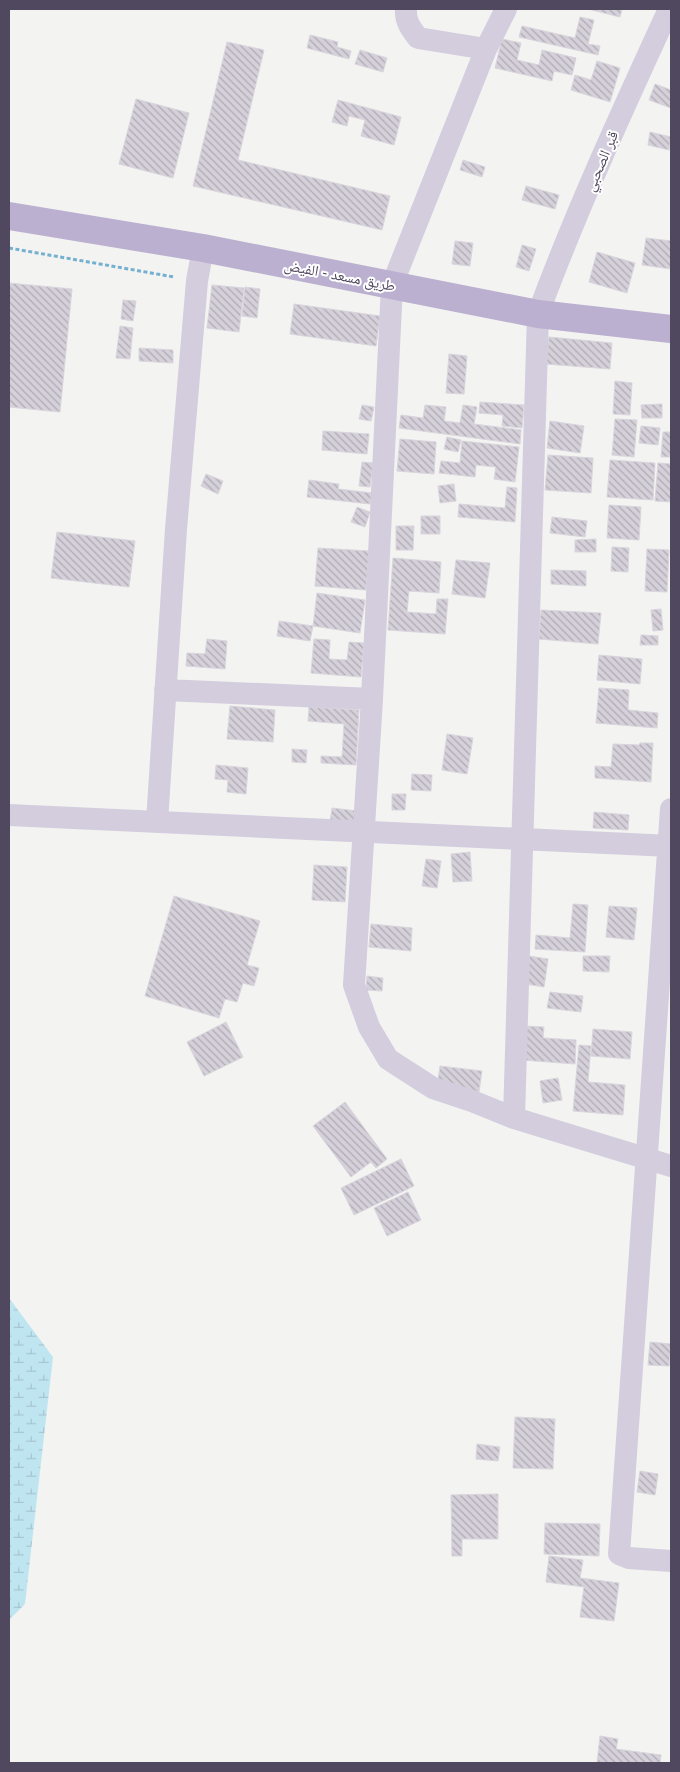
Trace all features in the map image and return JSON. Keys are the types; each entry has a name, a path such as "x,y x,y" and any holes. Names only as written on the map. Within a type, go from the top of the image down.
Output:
{"main road":[{"name":"طريق مسعد - الفيض","path":"9,216 203,248 538,314 671,329"}],"street":[{"path":"406,9 410,28 418,38 486,49"},
{"path":"506,9 486,49 392,285 372,699 354,985 369,1027 388,1060 433,1088 514,1118 671,1166"},
{"name":"قبر الصحبي","path":"514,1118 538,314 554,270 669,9"},
{"path":"157,822 177,519 197,281 203,248"},
{"path":"165,690 372,699"},
{"path":"671,809 670,846 619,1554 629,1558 671,1561"},
{"path":"9,815 670,846"}],"path":[{"path":"9,248 197,281"}],"green space":[{"path":"9,1298 53,1357 25,1604 9,1620"}],"building":[{"path":"588,9 622,9 620,17"},
{"path":"580,17 594,20 588,44 600,46 598,55 519,37 522,26 575,38"},
{"path":"310,35 338,42 337,47 351,51 349,59 307,48"},
{"path":"502,39 521,43 517,60 539,65 542,50 576,58 572,75 554,71 552,81 495,68"},
{"path":"227,42 264,50 238,160 390,196 382,230 193,186"},
{"path":"360,50 387,58 383,72 355,64"},
{"path":"597,61 620,68 610,102 571,90 575,75 591,80"},
{"path":"655,84 671,90 671,108 649,100"},
{"path":"136,99 189,113 173,178 119,164"},
{"path":"338,100 401,117 394,145 361,136 365,120 349,116 347,126 332,122"},
{"path":"650,132 671,137 669,150 648,145"},
{"path":"463,160 485,167 482,177 460,170"},
{"path":"526,186 559,195 555,209 522,200"},
{"path":"646,238 671,241 671,269 642,265"},
{"path":"455,241 473,243 470,266 452,264"},
{"path":"522,245 536,249 529,271 516,267"},
{"path":"597,252 635,263 627,293 589,282"},
{"path":"9,283 72,289 60,412 9,407"},
{"path":"212,285 244,288 239,332 207,328"},
{"path":"245,287 260,289 257,318 242,316"},
{"path":"123,300 136,301 133,321 121,319"},
{"path":"294,304 380,316 376,346 290,334"},
{"path":"120,326 133,328 130,359 116,358"},
{"path":"549,337 612,343 610,369 546,364"},
{"path":"139,348 173,350 173,363 139,361"},
{"path":"449,354 467,356 464,394 446,393"},
{"path":"615,381 632,383 630,415 613,414"},
{"path":"480,402 524,405 522,428 502,426 503,415 479,413"},
{"path":"662,404 662,418 642,418 641,405"},
{"path":"362,405 374,407 371,421 359,419"},
{"path":"425,405 446,407 444,421 460,423 463,405 477,407 474,424 521,430 520,444 399,428 401,415 423,418"},
{"path":"615,419 637,420 634,457 612,455"},
{"path":"550,421 584,426 580,453 547,448"},
{"path":"641,426 660,428 658,445 639,443"},
{"path":"323,431 369,434 367,454 322,450"},
{"path":"663,432 671,432 671,457 661,457"},
{"path":"447,437 461,440 458,452 444,449"},
{"path":"400,439 436,442 434,474 397,471"},
{"path":"462,441 519,447 515,482 494,479 496,467 476,465 475,477 439,473 441,461 460,463"},
{"path":"548,455 593,458 591,493 545,490"},
{"path":"610,460 655,463 653,500 607,497"},
{"path":"362,462 373,463 370,487 359,486"},
{"path":"658,463 671,464 671,502 655,501"},
{"path":"206,474 223,481 218,494 201,486"},
{"path":"309,480 339,484 338,489 372,493 370,504 307,497"},
{"path":"454,484 456,501 440,503 438,486"},
{"path":"507,487 517,488 515,522 458,517 459,504 505,508"},
{"path":"609,505 641,507 639,540 607,538"},
{"path":"357,507 370,512 365,527 351,522"},
{"path":"421,516 440,516 440,534 421,534"},
{"path":"552,517 587,521 585,537 550,533"},
{"path":"396,526 414,526 413,550 396,550"},
{"path":"57,532 135,541 129,587 51,578"},
{"path":"596,539 596,552 575,552 575,540"},
{"path":"612,547 629,548 628,572 611,571"},
{"path":"318,548 369,551 366,590 315,586"},
{"path":"647,549 669,550 667,592 645,591"},
{"path":"393,558 441,562 439,593 409,591 407,612 436,614 437,599 448,599 445,634 388,630"},
{"path":"456,560 490,563 485,598 452,594"},
{"path":"551,570 586,571 586,586 551,584"},
{"path":"317,593 365,600 360,633 313,626"},
{"path":"661,609 663,630 653,631 651,610"},
{"path":"541,610 601,613 598,644 539,639"},
{"path":"279,621 313,626 310,641 277,636"},
{"path":"641,635 658,636 658,645 640,645"},
{"path":"207,639 227,641 225,669 186,666 187,653 205,654"},
{"path":"314,639 330,640 329,659 347,660 349,642 364,643 361,677 311,673"},
{"path":"599,655 642,659 640,684 597,680"},
{"path":"599,688 629,690 628,710 658,713 657,728 596,723"},
{"path":"230,706 275,710 273,742 227,739"},
{"path":"309,707 359,710 356,765 321,763 321,756 342,757 344,724 308,721"},
{"path":"447,734 473,738 467,774 442,770"},
{"path":"640,743 653,743 651,782 595,778 595,766 611,767 613,744 639,745"},
{"path":"292,749 307,750 306,763 292,762"},
{"path":"216,765 248,768 246,794 227,792 228,780 215,779"},
{"path":"412,774 432,775 431,791 411,790"},
{"path":"392,794 406,794 405,810 392,810"},
{"path":"332,808 358,811 357,825 330,822"},
{"path":"594,812 629,815 628,830 593,828"},
{"path":"470,852 472,881 453,882 451,854"},
{"path":"426,859 441,861 437,888 422,886"},
{"path":"314,865 347,867 345,902 312,900"},
{"path":"174,896 260,921 247,965 259,968 254,986 243,983 237,1002 225,999 219,1018 145,996"},
{"path":"573,904 588,905 585,952 535,949 536,935 570,938"},
{"path":"609,906 637,908 634,940 606,937"},
{"path":"371,924 412,928 411,951 369,947"},
{"path":"529,956 548,959 544,987 525,984"},
{"path":"583,956 610,956 609,972 583,971"},
{"path":"367,976 383,978 382,991 366,990"},
{"path":"550,992 583,996 581,1012 547,1008"},
{"path":"226,1022 243,1057 204,1076 187,1042"},
{"path":"525,1026 544,1027 543,1038 576,1040 575,1064 522,1060"},
{"path":"593,1029 632,1032 630,1059 591,1056"},
{"path":"579,1045 591,1046 588,1082 625,1085 623,1115 573,1111"},
{"path":"440,1066 482,1071 479,1092 437,1087"},
{"path":"558,1078 562,1100 543,1103 540,1081"},
{"path":"345,1102 387,1159 376,1168 371,1162 351,1177 313,1126"},
{"path":"401,1159 414,1186 354,1215 341,1188"},
{"path":"408,1192 421,1220 387,1236 374,1208"},
{"path":"650,1342 671,1344 669,1366 648,1365"},
{"path":"515,1417 555,1419 553,1469 513,1468"},
{"path":"477,1444 500,1447 498,1461 476,1459"},
{"path":"640,1471 658,1474 655,1495 637,1492"},
{"path":"498,1494 498,1539 462,1539 462,1556 452,1556 451,1495"},
{"path":"545,1523 600,1524 599,1556 544,1554"},
{"path":"549,1556 583,1560 580,1578 619,1583 614,1621 580,1617 584,1587 546,1582"},
{"path":"600,1736 618,1739 616,1749 661,1755 660,1763 597,1763"}]}
